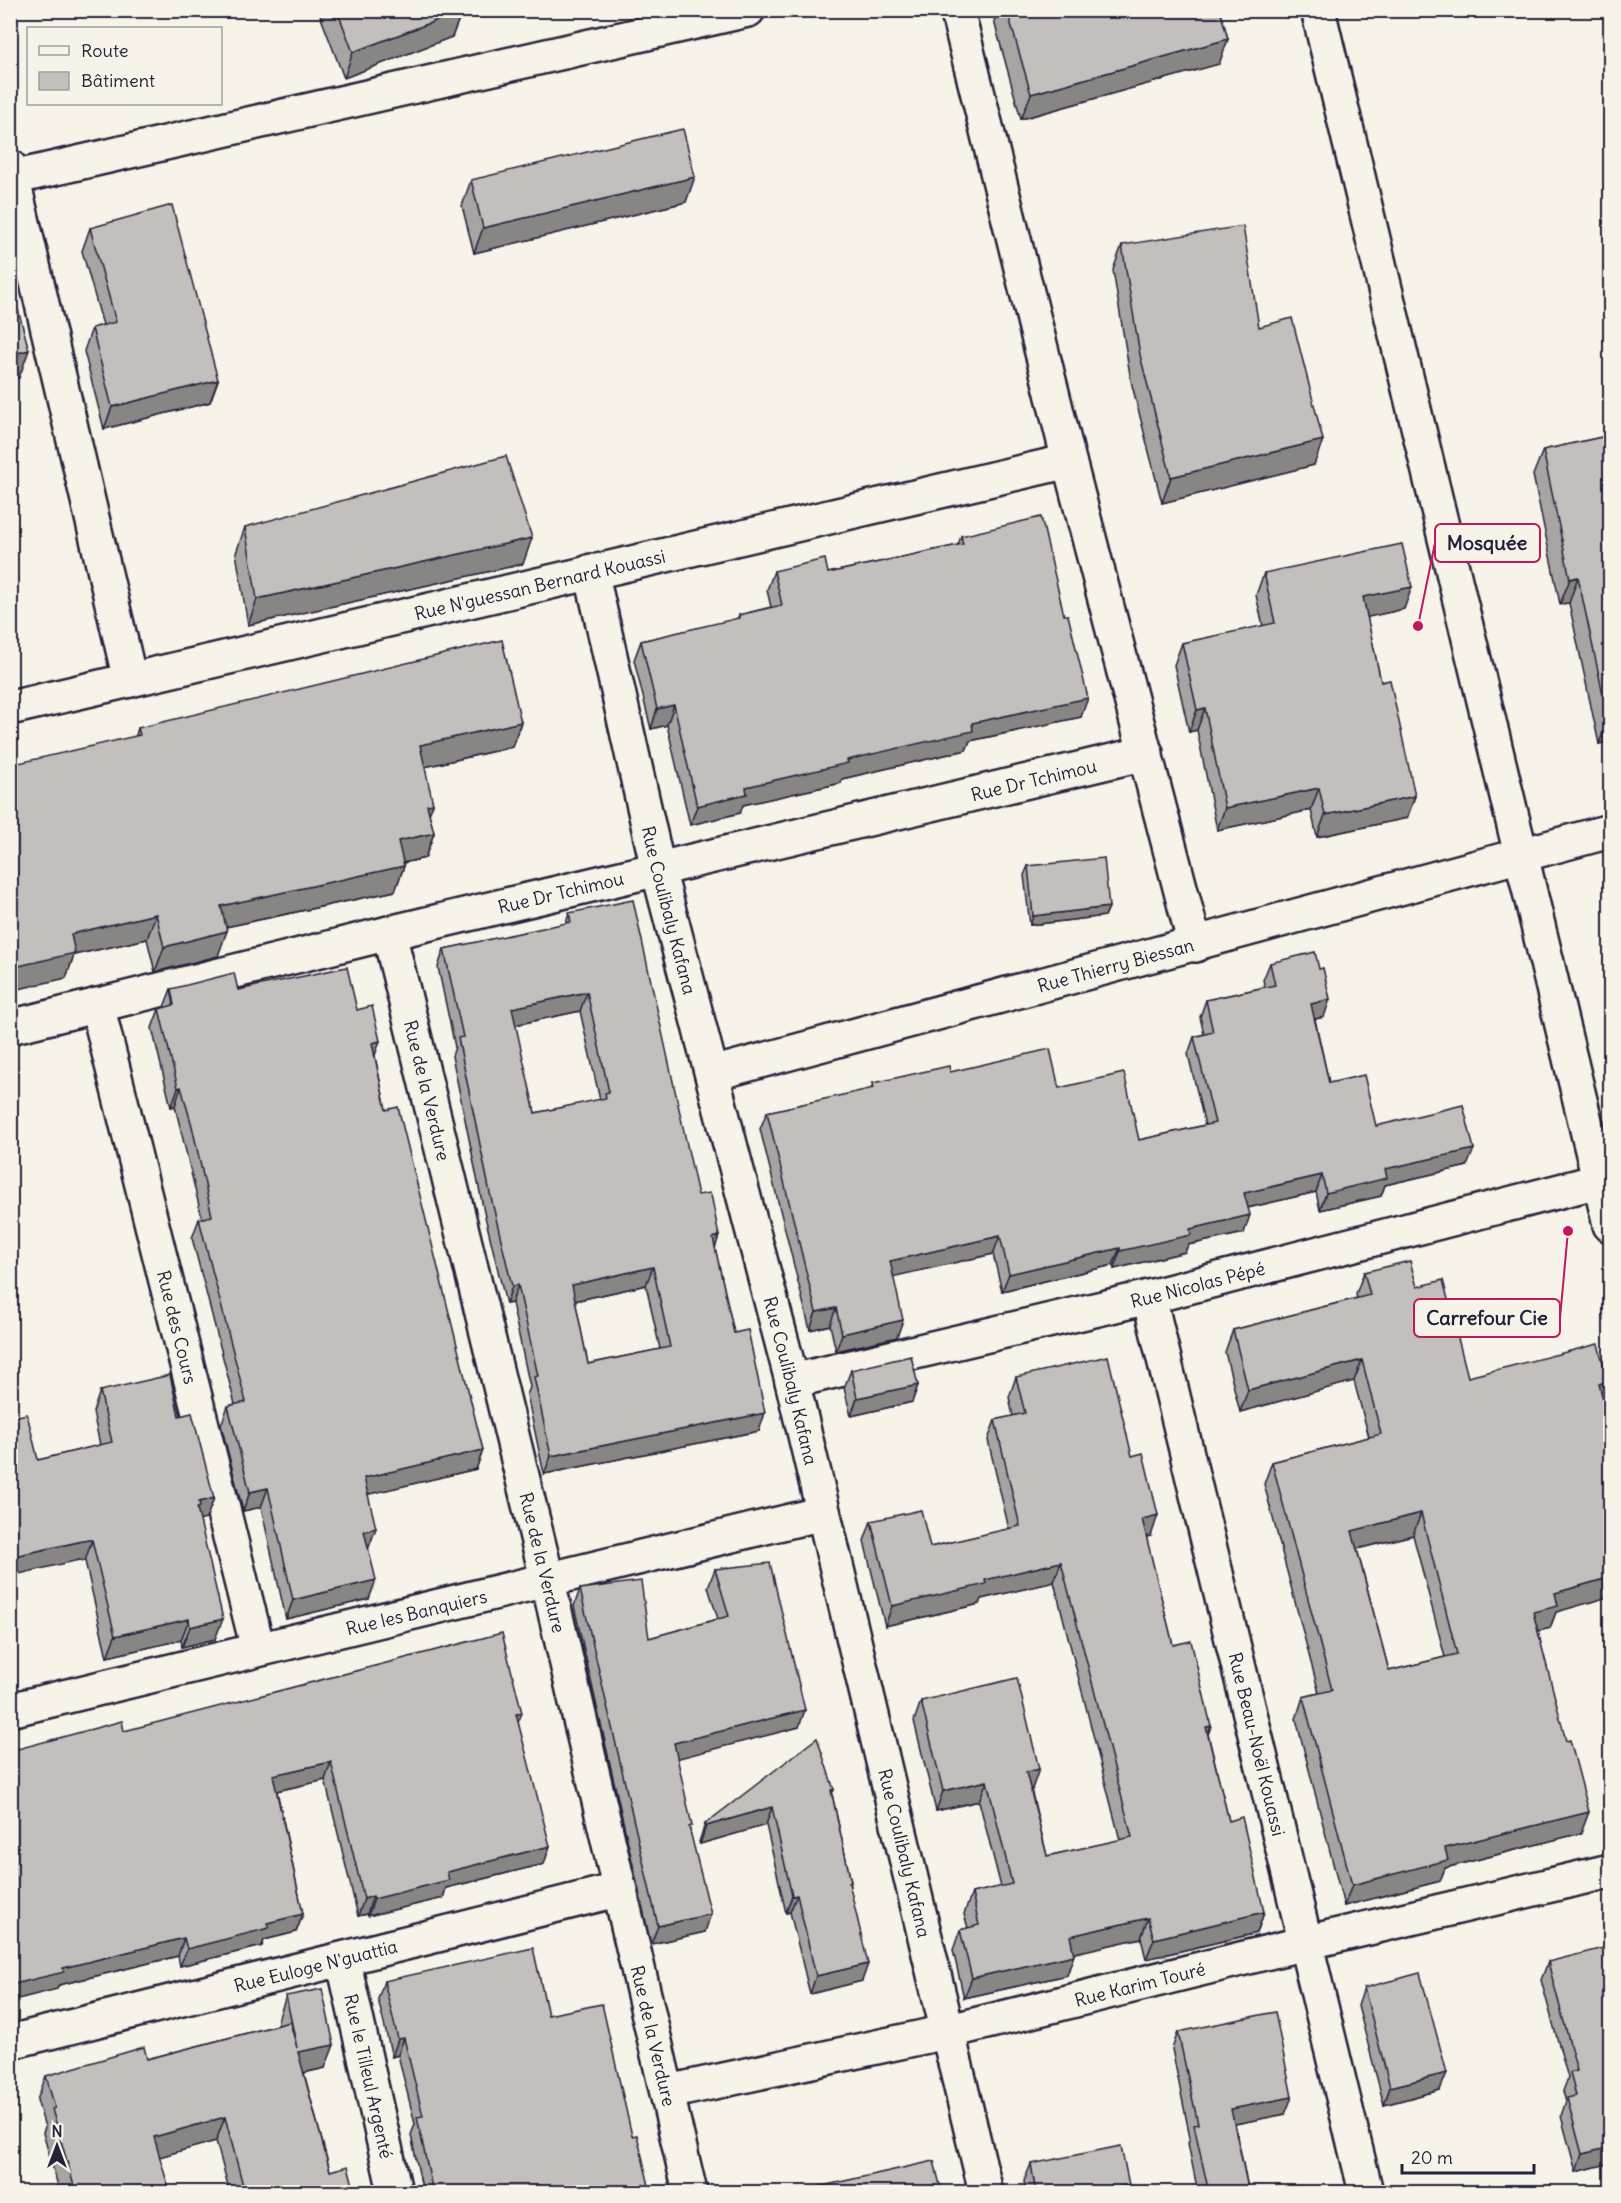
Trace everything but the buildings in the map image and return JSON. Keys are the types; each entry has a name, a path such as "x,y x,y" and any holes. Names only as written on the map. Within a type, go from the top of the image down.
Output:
{"street":[{"path":"130,680 11,173 748,10"},
{"path":"957,10 1069,461 1195,945"},
{"path":"1318,10 1521,854 1605,1179 1611,1225"},
{"name":"Rue N'guessan Bernard Kouassi","path":"10,708 1069,461"},
{"name":"Rue Coulibaly Kafana","path":"591,571 658,869 792,1381 986,2193"},
{"name":"Rue Dr Tchimou","path":"10,1027 389,933 1146,753"},
{"name":"Rue Thierry Biessan","path":"712,1074 1611,831"},
{"name":"Rue de la Verdure","path":"389,933 548,1582 690,2193"},
{"name":"Rue des Cours","path":"97,1005 258,1649"},
{"name":"Rue Nicolas Pépé","path":"792,1381 1149,1297 1605,1179"},
{"name":"Rue Beau-Noël Kouassi","path":"1149,1297 1366,2193"},
{"name":"Rue les Banquiers","path":"10,1710 258,1649 548,1582 823,1513"},
{"name":"Rue Karim Touré","path":"668,2092 946,2032 1305,1943 1611,1871"},
{"name":"Rue Euloge N'guattia","path":"10,2042 621,1890"},
{"name":"Rue le Tilleul Argenté","path":"343,1959 395,2193"}],"place":[{"name":"Mosquée","path":"1418,626"},
{"name":"Carrefour Cie","path":"1568,1231"}]}
